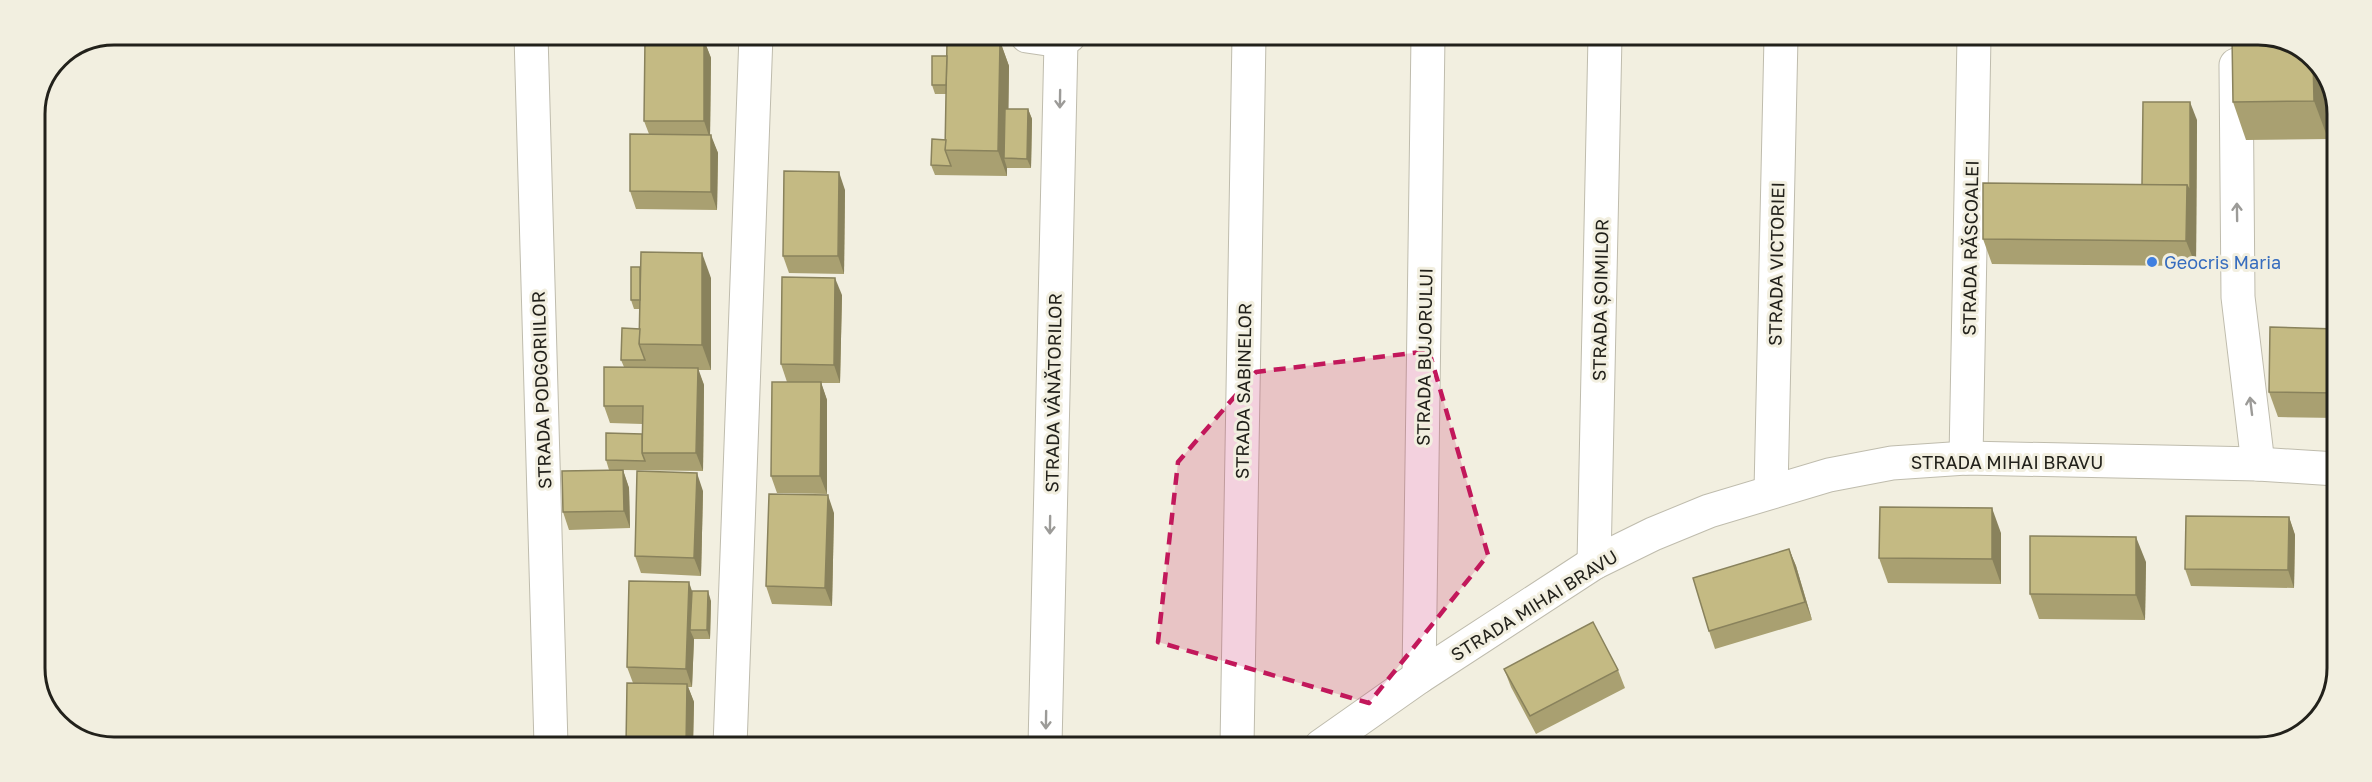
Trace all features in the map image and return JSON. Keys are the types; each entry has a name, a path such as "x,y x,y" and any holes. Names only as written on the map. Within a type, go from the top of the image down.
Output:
{"street":[{"name":"STRADA PODGORIILOR","path":"531,45 551,737"},
{"path":"728,737 756,45"},
{"name":"STRADA VÂNĂTORILOR","path":"1045,737 1065,45"},
{"name":"STRADA SABINELOR","path":"1237,737 1249,45"},
{"name":"STRADA BUJORULUI","path":"1419,677 1428,45"},
{"name":"STRADA ȘOIMILOR","path":"1594,563 1605,45"},
{"name":"STRADA VICTORIEI","path":"1771,491 1781,45"},
{"name":"STRADA RĂSCOALEI","path":"1966,458 1974,45"},
{"path":"2235,45 2238,297 2258,464"},
{"name":"STRADA MIHAI BRAVU","path":"1334,737 1419,677 1594,563 1676,525 1771,491 1829,475 1892,463 1966,458 2258,464 2327,468"}],"highlighted area":[{"path":"1429,351 1488,555 1369,703 1158,642 1178,462 1256,372"}],"building":[{"path":"645,45 704,45 704,121 644,121"},
{"path":"947,45 1000,45 998,151 945,150"},
{"path":"2232,45 2276,47 2296,57 2313,74 2314,101 2233,102"},
{"path":"932,56 947,56 946,85 932,85"},
{"path":"2143,102 2190,102 2190,192 2187,185 2142,185"},
{"path":"1005,109 1028,109 1027,159 1004,158"},
{"path":"630,134 711,135 711,192 630,191"},
{"path":"932,139 946,140 945,150 951,166 931,165"},
{"path":"784,171 839,172 838,256 783,256"},
{"path":"1983,183 2187,185 2186,241 1983,239"},
{"path":"641,252 702,253 702,345 639,344"},
{"path":"631,267 640,267 640,300 631,300"},
{"path":"782,277 835,278 834,365 781,364"},
{"path":"2270,327 2327,329 2327,393 2269,392"},
{"path":"622,328 640,329 639,344 645,360 621,360"},
{"path":"604,367 698,368 696,453 642,453 643,406 604,406"},
{"path":"772,382 821,382 820,476 771,476"},
{"path":"606,433 642,434 642,453 645,461 606,460"},
{"path":"623,470 624,511 563,512 562,471"},
{"path":"637,471 697,473 694,558 635,556"},
{"path":"769,494 828,495 825,588 766,586"},
{"path":"1880,507 1992,508 1992,559 1879,558"},
{"path":"2186,516 2289,517 2288,570 2185,569"},
{"path":"2030,536 2136,537 2136,595 2030,594"},
{"path":"1789,549 1805,602 1709,631 1693,578"},
{"path":"629,581 689,582 686,669 627,667"},
{"path":"692,591 708,591 707,630 690,630"},
{"path":"1593,622 1618,670 1530,716 1504,669"},
{"path":"627,683 687,684 686,737 626,737"}],"place":[{"name":"Geocris Maria","path":"2152,262"}]}
